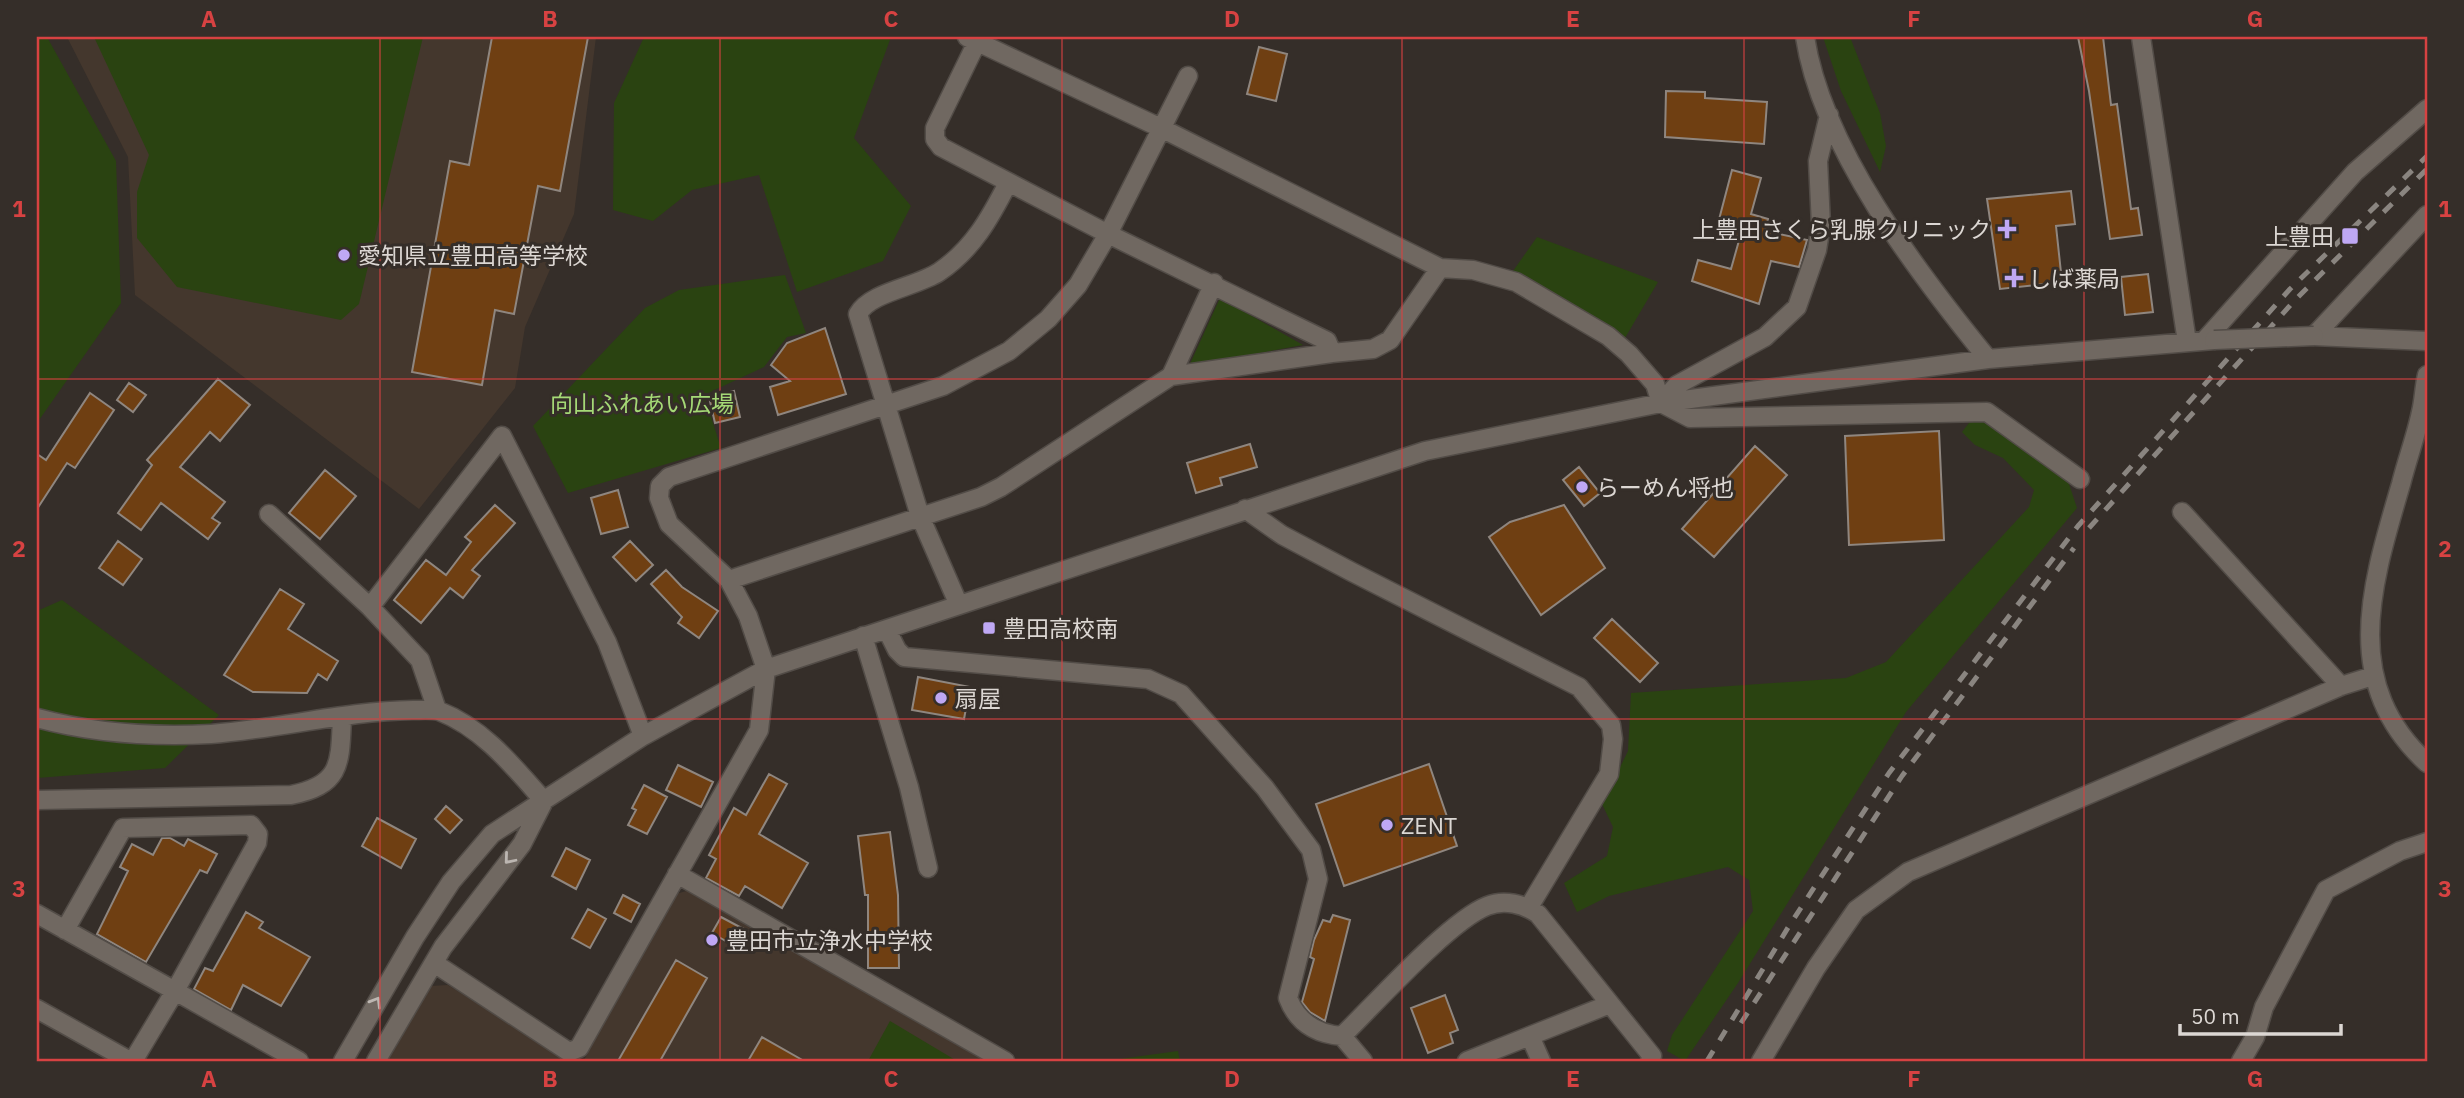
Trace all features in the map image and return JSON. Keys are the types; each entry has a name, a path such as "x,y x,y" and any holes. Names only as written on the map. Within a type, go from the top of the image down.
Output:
{"street":[{"path":"1805,37 1829,115 1860,182 1988,359"},
{"path":"2141,37 2202,341"},
{"path":"1332,353 1327,341 944,150 934,134 972,39 1163,129 1440,268 1473,270 1516,282 1608,336 1629,354 1655,384 1661,403 1690,418 1987,412 2080,479"},
{"path":"433,963 569,1052 579,1048 759,730 766,669 748,616 730,580 669,524 659,498 660,486 664,481 967,376 1009,351 1061,305 1079,285 1163,129 1188,76"},
{"path":"2202,341 2355,172 2427,109"},
{"path":"1661,403 1677,385 1765,337 1797,307 1817,250 1821,225 1818,161 1829,115"},
{"path":"958,603 920,516 858,320 861,309 868,301 913,286 958,257 984,228 1008,183"},
{"path":"2314,336 2427,215"},
{"path":"730,580 981,497 1001,487 1171,376 1373,349 1390,340 1440,268"},
{"path":"1171,376 1214,283"},
{"path":"342,1061 415,937 451,882 492,834 643,736 766,669 1404,456 1661,403 1988,359 2202,341 2314,336 2427,341"},
{"path":"2427,375 2421,411 2376,568 2368,625 2373,676 2384,705 2404,740 2427,763"},
{"path":"370,607 502,436 607,642 643,736"},
{"path":"1245,509 1282,535 1579,687 1611,724 1613,739 1609,774 1529,907"},
{"path":"2182,512 2342,686"},
{"path":"270,514 370,607 420,660 438,710"},
{"path":"887,629 897,650 904,657 1148,680 1181,694 1265,788 1311,850 1318,880 1288,998 1295,1016 1321,1032 1342,1036 1363,1061"},
{"path":"863,636 909,787 928,868"},
{"path":"1761,1061 1816,968 1856,910 1908,872 2342,686 2373,676"},
{"path":"37,718 66,726 100,730 199,734 391,710 438,710 475,732 506,757 544,801"},
{"path":"37,800 291,795 306,792 327,783 336,771 342,717"},
{"path":"376,1061 433,963 480,895 522,844 544,801"},
{"path":"37,1009 131,1061 175,991 257,843 258,834 251,825 123,828 65,930"},
{"path":"2241,1061 2255,1037 2264,1007 2326,890 2400,851 2427,842"},
{"path":"677,874 1005,1061"},
{"path":"1342,1036 1458,924 1496,904 1529,907 1538,914 1652,1056 1650,1061"},
{"path":"37,914 299,1061"},
{"path":"1467,1061 1610,1004"},
{"path":"1530,1036 1541,1061"}],"shaded area":[{"name":"愛知県立豊田高等学校","path":"67,37 596,37 574,214 525,327 515,388 419,509 135,295 128,157"},
{"name":"豊田市立浄水中学校","path":"690,890 985,1061 388,1061 431,986 448,985 567,1060 584,1060 672,895"}],"green space":[{"path":"37,37 47,37 116,161 121,303 37,423"},
{"path":"94,37 423,37 359,304 341,320 177,287 137,238 137,192 149,155"},
{"path":"644,37 891,37 854,138 911,206 883,261 797,292 759,175 692,190 653,221 613,210 614,103"},
{"path":"1823,37 1850,37 1880,113 1886,146 1880,172 1841,91"},
{"path":"1537,237 1658,282 1625,338 1513,271"},
{"name":"向山ふれあい広場","path":"785,275 806,333 787,337 764,367 704,395 721,448 568,493 533,426 645,308 679,290"},
{"path":"1220,298 1303,345 1189,366"},
{"path":"1972,419 1991,425 2068,481 2077,508 1906,712 1738,983 1685,1061 1667,1051 1672,1035 1753,911 1749,880 1728,867 1609,896 1577,912 1564,883 1607,856 1613,827 1602,804 1628,751 1631,693 1846,678 1886,662 2029,507 2034,490 2003,458 1975,445 1962,432"},
{"path":"62,600 219,715 165,768 37,778 37,611"},
{"path":"890,1021 957,1061 868,1061"},
{"path":"1178,1051 1180,1061 1105,1061"}],"building":[{"path":"492,37 588,37 560,191 538,186 514,314 495,310 482,385 412,372 450,161 469,165"},
{"path":"2078,37 2103,37 2111,105 2117,104 2131,209 2138,208 2142,235 2110,239 2089,91"},
{"path":"1259,47 1287,54 1276,101 1247,94"},
{"path":"1666,91 1705,92 1705,98 1767,102 1764,144 1665,137"},
{"path":"1732,170 1761,178 1751,214 1768,219 1765,231 1807,240 1799,267 1771,261 1759,304 1692,281 1698,260 1731,269 1740,237 1716,231"},
{"path":"2071,191 2075,224 2056,226 2062,282 2000,289 1987,199"},
{"path":"2148,274 2153,312 2125,315 2121,277"},
{"path":"825,328 846,394 778,415 770,387 790,381 771,365 787,343"},
{"path":"218,379 250,405 220,441 210,432 180,467 225,502 212,518 220,523 208,539 161,503 141,530 118,513 152,465 147,460"},
{"path":"129,383 146,395 133,412 117,400"},
{"path":"734,391 740,417 715,423 709,397"},
{"path":"90,393 114,410 75,468 67,463 37,509 37,454 46,460"},
{"path":"1939,431 1944,540 1849,545 1845,436"},
{"path":"1250,444 1257,467 1220,478 1222,485 1196,493 1187,463"},
{"path":"1755,446 1787,475 1714,557 1682,529"},
{"name":"らーめん将也","path":"1579,467 1600,493 1584,506 1563,480"},
{"path":"325,470 356,496 320,539 289,513"},
{"path":"618,490 628,527 601,534 591,498"},
{"path":"495,505 515,523 472,570 480,576 463,598 450,588 421,623 394,600 426,560 446,575 471,542 465,537"},
{"path":"1564,505 1605,568 1541,615 1489,537 1510,522"},
{"path":"118,541 142,559 123,585 99,568"},
{"path":"630,541 653,565 636,581 613,557"},
{"path":"666,570 682,587 718,611 699,638 678,623 682,617 651,584"},
{"path":"280,589 304,604 288,629 338,661 327,680 318,674 307,693 253,692 224,675"},
{"path":"1612,619 1658,663 1640,682 1594,638"},
{"name":"扇屋","path":"918,677 970,687 964,719 912,710"},
{"name":"ZENT","path":"1429,764 1457,846 1344,886 1316,804"},
{"path":"678,765 713,782 701,807 666,790"},
{"path":"769,774 787,784 759,834 808,863 782,908 745,886 739,896 706,878 716,859 709,855 734,808 746,815"},
{"path":"644,785 667,797 647,834 628,825 636,810 632,808"},
{"path":"446,806 462,820 450,833 435,819"},
{"path":"377,818 416,839 401,868 362,846"},
{"path":"890,832 898,895 899,968 868,968 868,895 865,895 858,836"},
{"path":"162,838 170,838 184,846 188,839 217,854 207,873 200,870 146,962 97,934 128,871 120,867 132,844 153,855"},
{"path":"566,848 590,860 576,889 552,876"},
{"path":"623,895 640,904 631,922 614,913"},
{"path":"588,909 606,919 590,948 572,938"},
{"path":"246,912 263,922 259,928 310,957 281,1006 243,985 231,1010 194,989 205,968 213,971"},
{"path":"1333,915 1350,920 1325,1021 1310,1012 1302,1002 1314,959 1310,957 1314,940 1323,920 1330,922"},
{"path":"721,917 751,933 741,950 712,933"},
{"path":"676,960 707,978 660,1061 618,1061"},
{"path":"1445,995 1458,1030 1450,1033 1453,1043 1428,1053 1411,1008"},
{"path":"762,1037 804,1061 748,1061"}],"railway":[{"path":"1707,1061 1789,926 1889,773 2078,526 2290,289 2427,156"},
{"path":"2089,528 2296,299 2427,169"},
{"path":"1741,1023 1902,776 2074,548"}],"place":[{"name":"上豊田さくら乳腺クリニック","path":"2007,229"},
{"name":"上豊田","path":"2350,236"},
{"name":"愛知県立豊田高等学校","path":"344,255"},
{"name":"しば薬局","path":"2014,278"},
{"name":"らーめん将也","path":"1582,487"},
{"name":"豊田高校南","path":"989,628"},
{"name":"扇屋","path":"941,698"},
{"name":"ZENT","path":"1387,825"},
{"name":"豊田市立浄水中学校","path":"712,940"}]}
